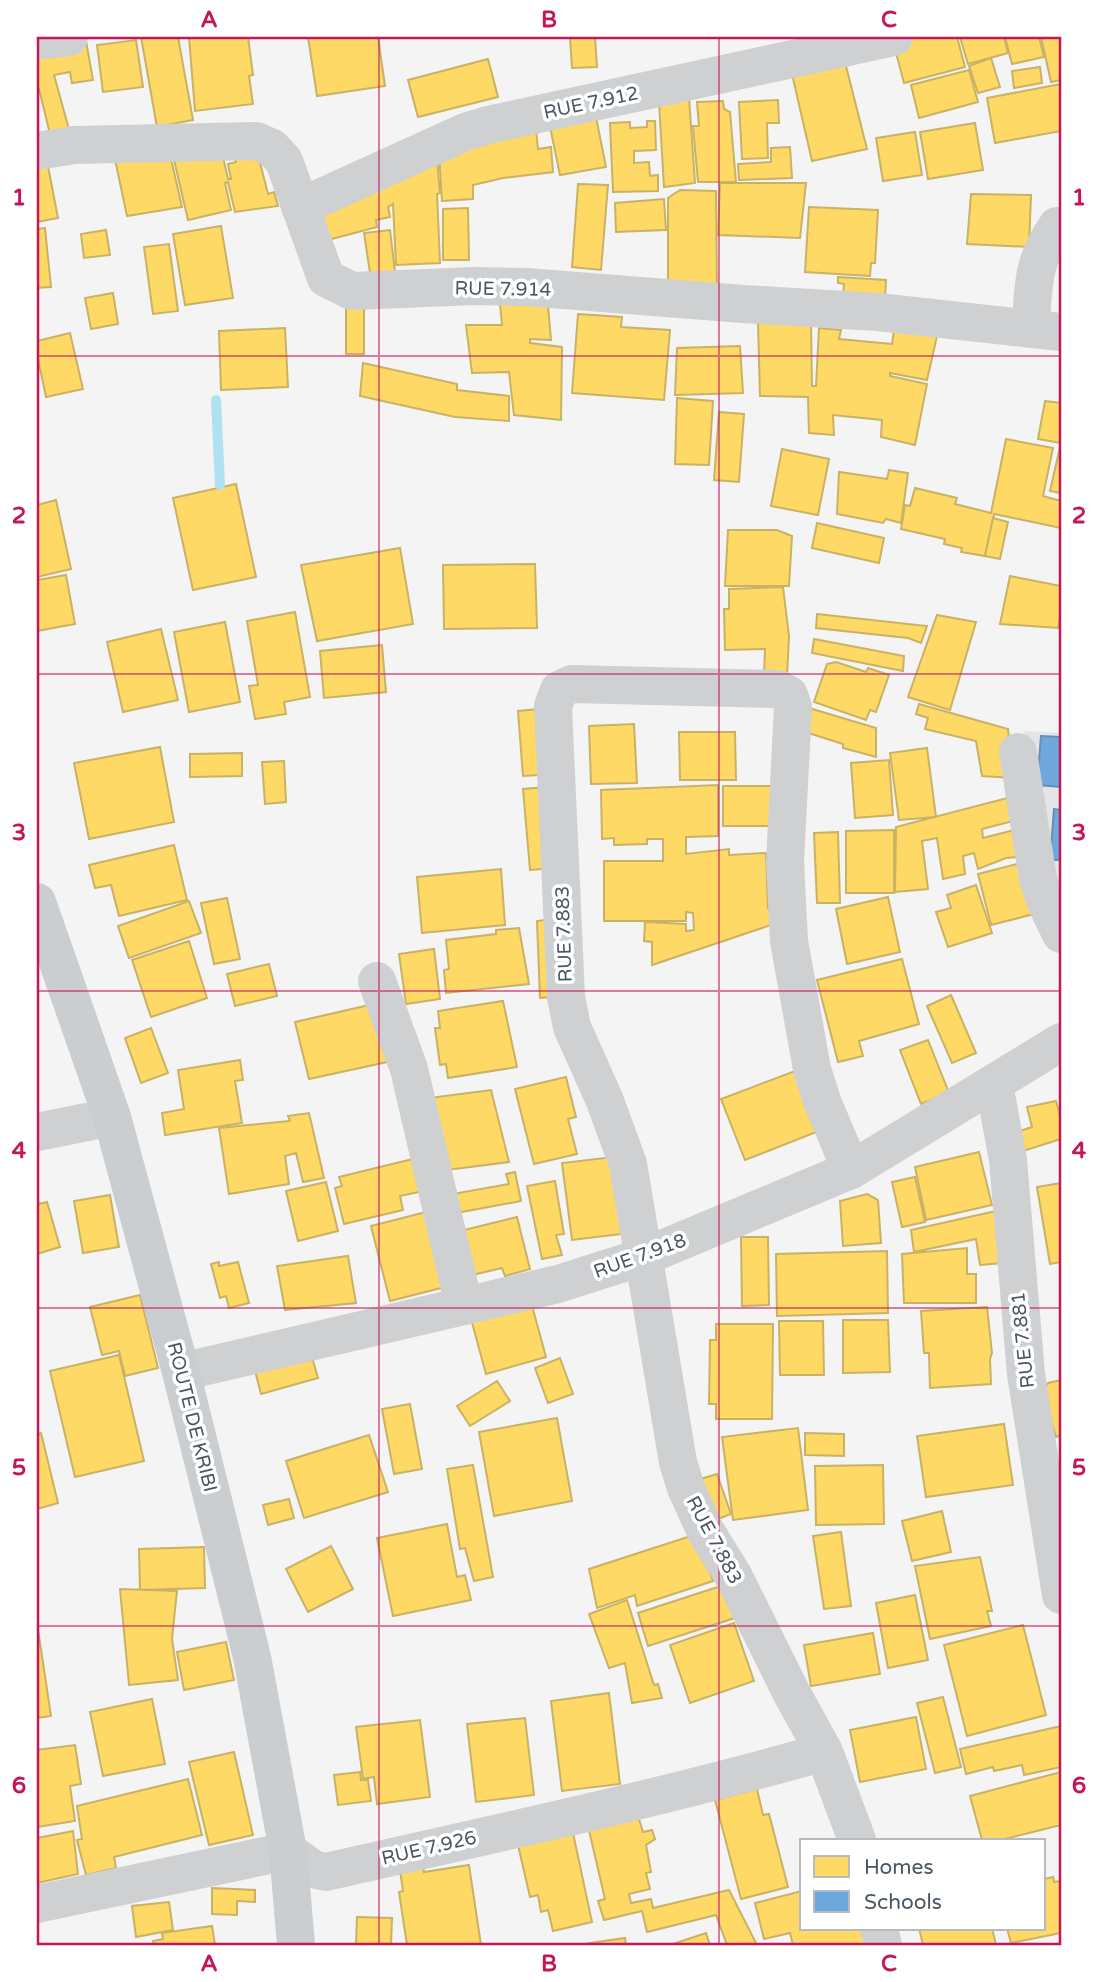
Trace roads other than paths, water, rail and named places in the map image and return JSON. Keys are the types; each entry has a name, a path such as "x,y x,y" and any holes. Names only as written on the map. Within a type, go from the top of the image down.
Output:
{"main road":[{"name":"ROUTE DE KRIBI","path":"37,902 112,1117 181,1372 252,1657 288,1851 296,1945"}],"street":[{"path":"37,41 69,37"},
{"name":"RUE 7.912","path":"300,207 465,132 488,125 894,37"},
{"name":"RUE 7.914","path":"37,151 74,145 256,141 272,148 284,161 326,278 352,291 475,286 526,288 878,312 1046,330"},
{"path":"1046,330 1033,285 1042,248 1057,226 1061,226"},
{"name":"RUE 7.883","path":"851,1170 822,1101 812,1069 789,941 786,862 793,707 789,695 778,689 572,684 559,690 553,706 566,997 572,1027 605,1101 628,1164 678,1462 686,1488 705,1530 734,1577 824,1752 857,1839"},
{"path":"1018,751 1038,879 1061,934"},
{"path":"377,981 409,1069 464,1306"},
{"name":"RUE 7.918","path":"181,1372 558,1284 643,1258 851,1170 1061,1042"},
{"name":"RUE 7.881","path":"994,1084 1008,1160 1026,1374 1061,1595"},
{"path":"37,1132 112,1117"},
{"name":"RUE 7.926","path":"288,1851 313,1869 326,1871 619,1805 824,1752"},
{"path":"37,1903 288,1851"}],"waterway":[{"path":"216,400 220,485"}]}
